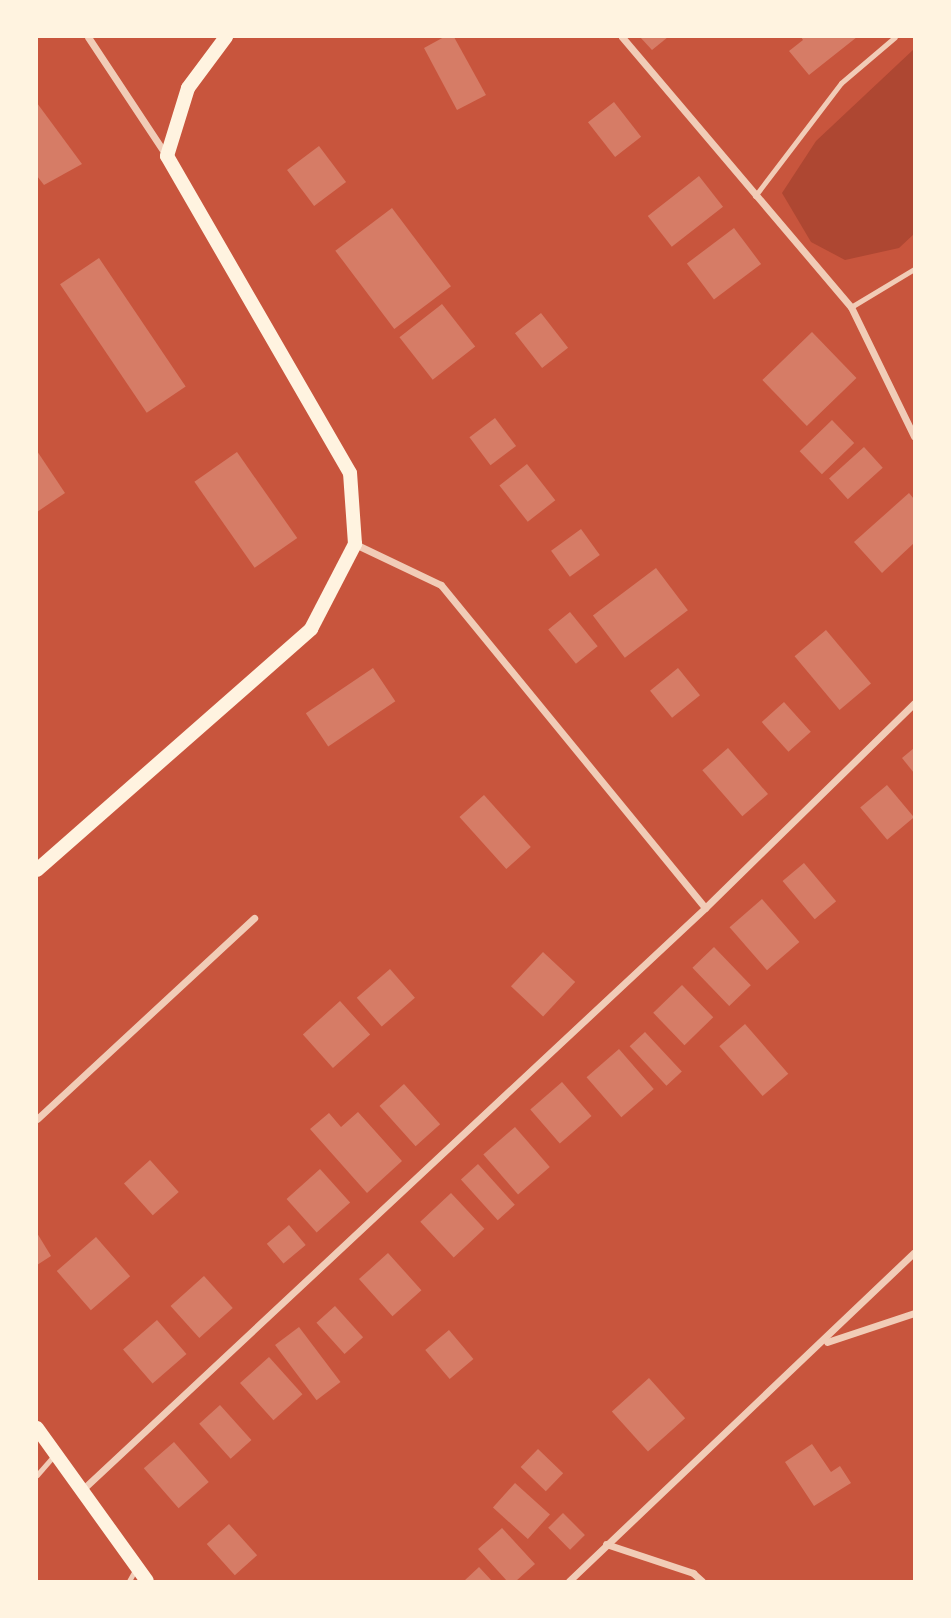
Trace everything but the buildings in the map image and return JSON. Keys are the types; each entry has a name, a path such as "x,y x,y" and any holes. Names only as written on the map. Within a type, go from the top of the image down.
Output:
{"main road":[{"path":"37,870 312,629 355,544 350,473 167,156 187,88 226,37"},
{"path":"37,1428 147,1581"}],"street":[{"path":"88,37 167,156"},
{"path":"622,37 851,307 914,436"},
{"path":"355,544 441,584 705,908"},
{"path":"81,1491 705,908 914,703"},
{"path":"37,1119 254,918"},
{"path":"569,1581 823,1343 914,1253"},
{"path":"823,1343 914,1313"},
{"path":"606,1544 693,1573 702,1581"}],"lane":[{"path":"755,196 841,83 895,37"},
{"path":"851,307 914,269"},
{"path":"37,1475 55,1454"},
{"path":"129,1581 137,1567"}],"shaded area":[{"path":"914,49 914,234 899,248 845,260 811,242 782,193 816,141"}]}
